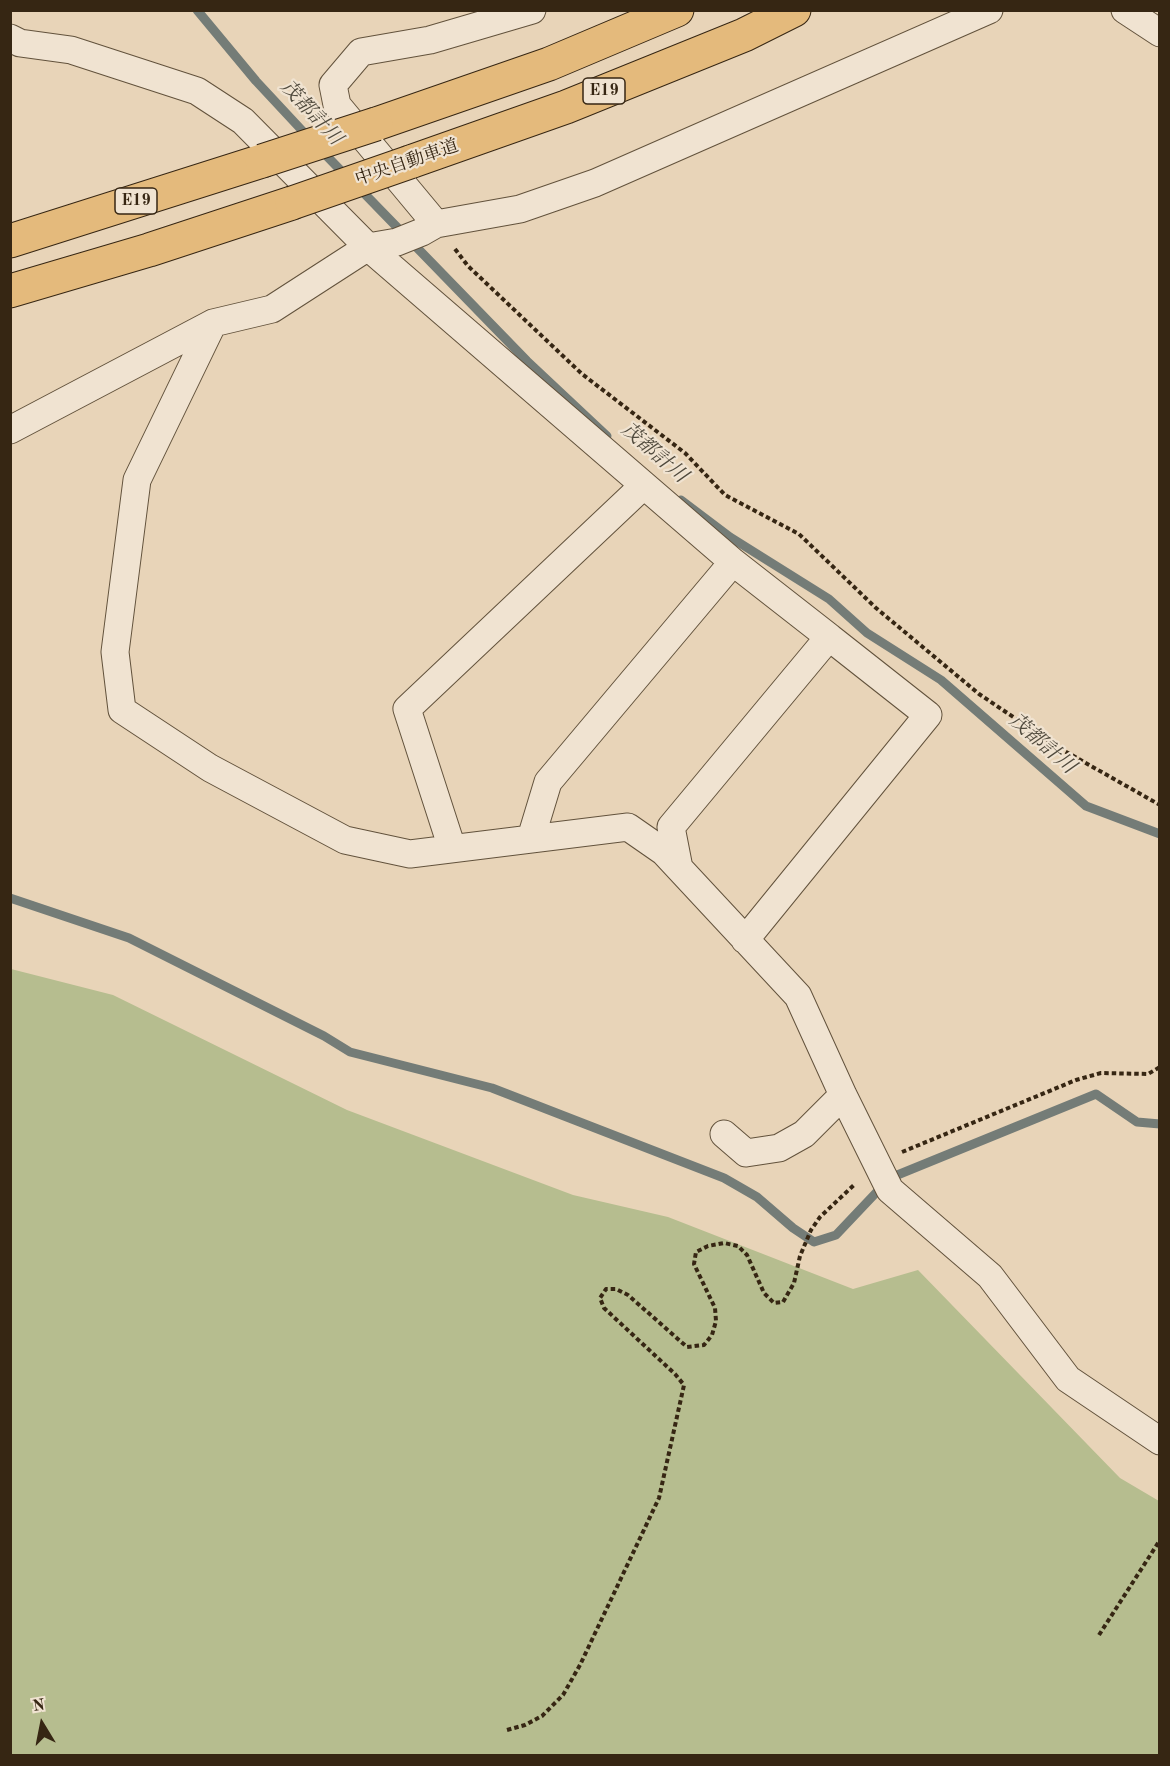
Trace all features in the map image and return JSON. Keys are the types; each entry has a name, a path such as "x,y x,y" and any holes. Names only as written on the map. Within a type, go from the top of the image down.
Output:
{"highway":[{"name":"E19","path":"10,241 376,124 549,64 677,10"},
{"name":"中央自動車道","path":"10,291 149,250 292,203 566,107 744,35 794,10"}],"street":[{"path":"429,228 338,105 333,85 361,52 430,40 532,10"},
{"path":"10,430 213,323 272,309 368,247 397,242 429,228 520,209 595,183 949,18 989,10"},
{"path":"1125,10 1160,33"},
{"path":"10,38 20,43 71,50 197,91 243,121 368,247 643,486 732,562 927,715 745,940"},
{"path":"213,323 137,480 115,651 123,710 210,768 345,840 410,854 628,827 664,852 798,996 882,1175 990,1276 1068,1378 1160,1442"},
{"path":"452,848 407,709 643,486"},
{"path":"531,838 548,782 732,562"},
{"path":"679,868 670,827 829,637"},
{"path":"724,1134 746,1153 779,1148 804,1134 843,1095"}],"path":[{"path":"429,228 582,374 684,453 725,495 800,534 876,608 979,694 1061,749 1160,805"},
{"path":"507,1730 525,1725 542,1716 563,1695 580,1665 659,1498 684,1385 604,1308 600,1298 606,1289 616,1289 628,1295 687,1347 704,1345 712,1335 716,1321 715,1308 693,1264 696,1252 708,1246 724,1243 738,1246 747,1255 764,1293 774,1303 783,1302 794,1283 802,1252 811,1230 820,1217 882,1175 1076,1080 1101,1073 1148,1074 1160,1067"},
{"path":"1099,1635 1160,1540"}],"green space":[{"path":"11,969 113,995 347,1110 573,1195 668,1217 853,1289 918,1270 1120,1478 1159,1501 1159,1755 11,1755"}],"waterway":[{"name":"茂都計川","path":"197,10 256,81 310,139"},
{"name":"茂都計川","path":"320,149 348,178"},
{"name":"茂都計川","path":"358,187 527,361 607,436"},
{"name":"茂都計川","path":"681,500 730,537 829,599 867,633 941,680 1086,806 1160,834"},
{"path":"10,898 129,938 324,1036 350,1052 492,1088 724,1178 757,1197 793,1228 814,1242 836,1235 890,1178 1096,1094 1137,1122 1160,1124"}]}
